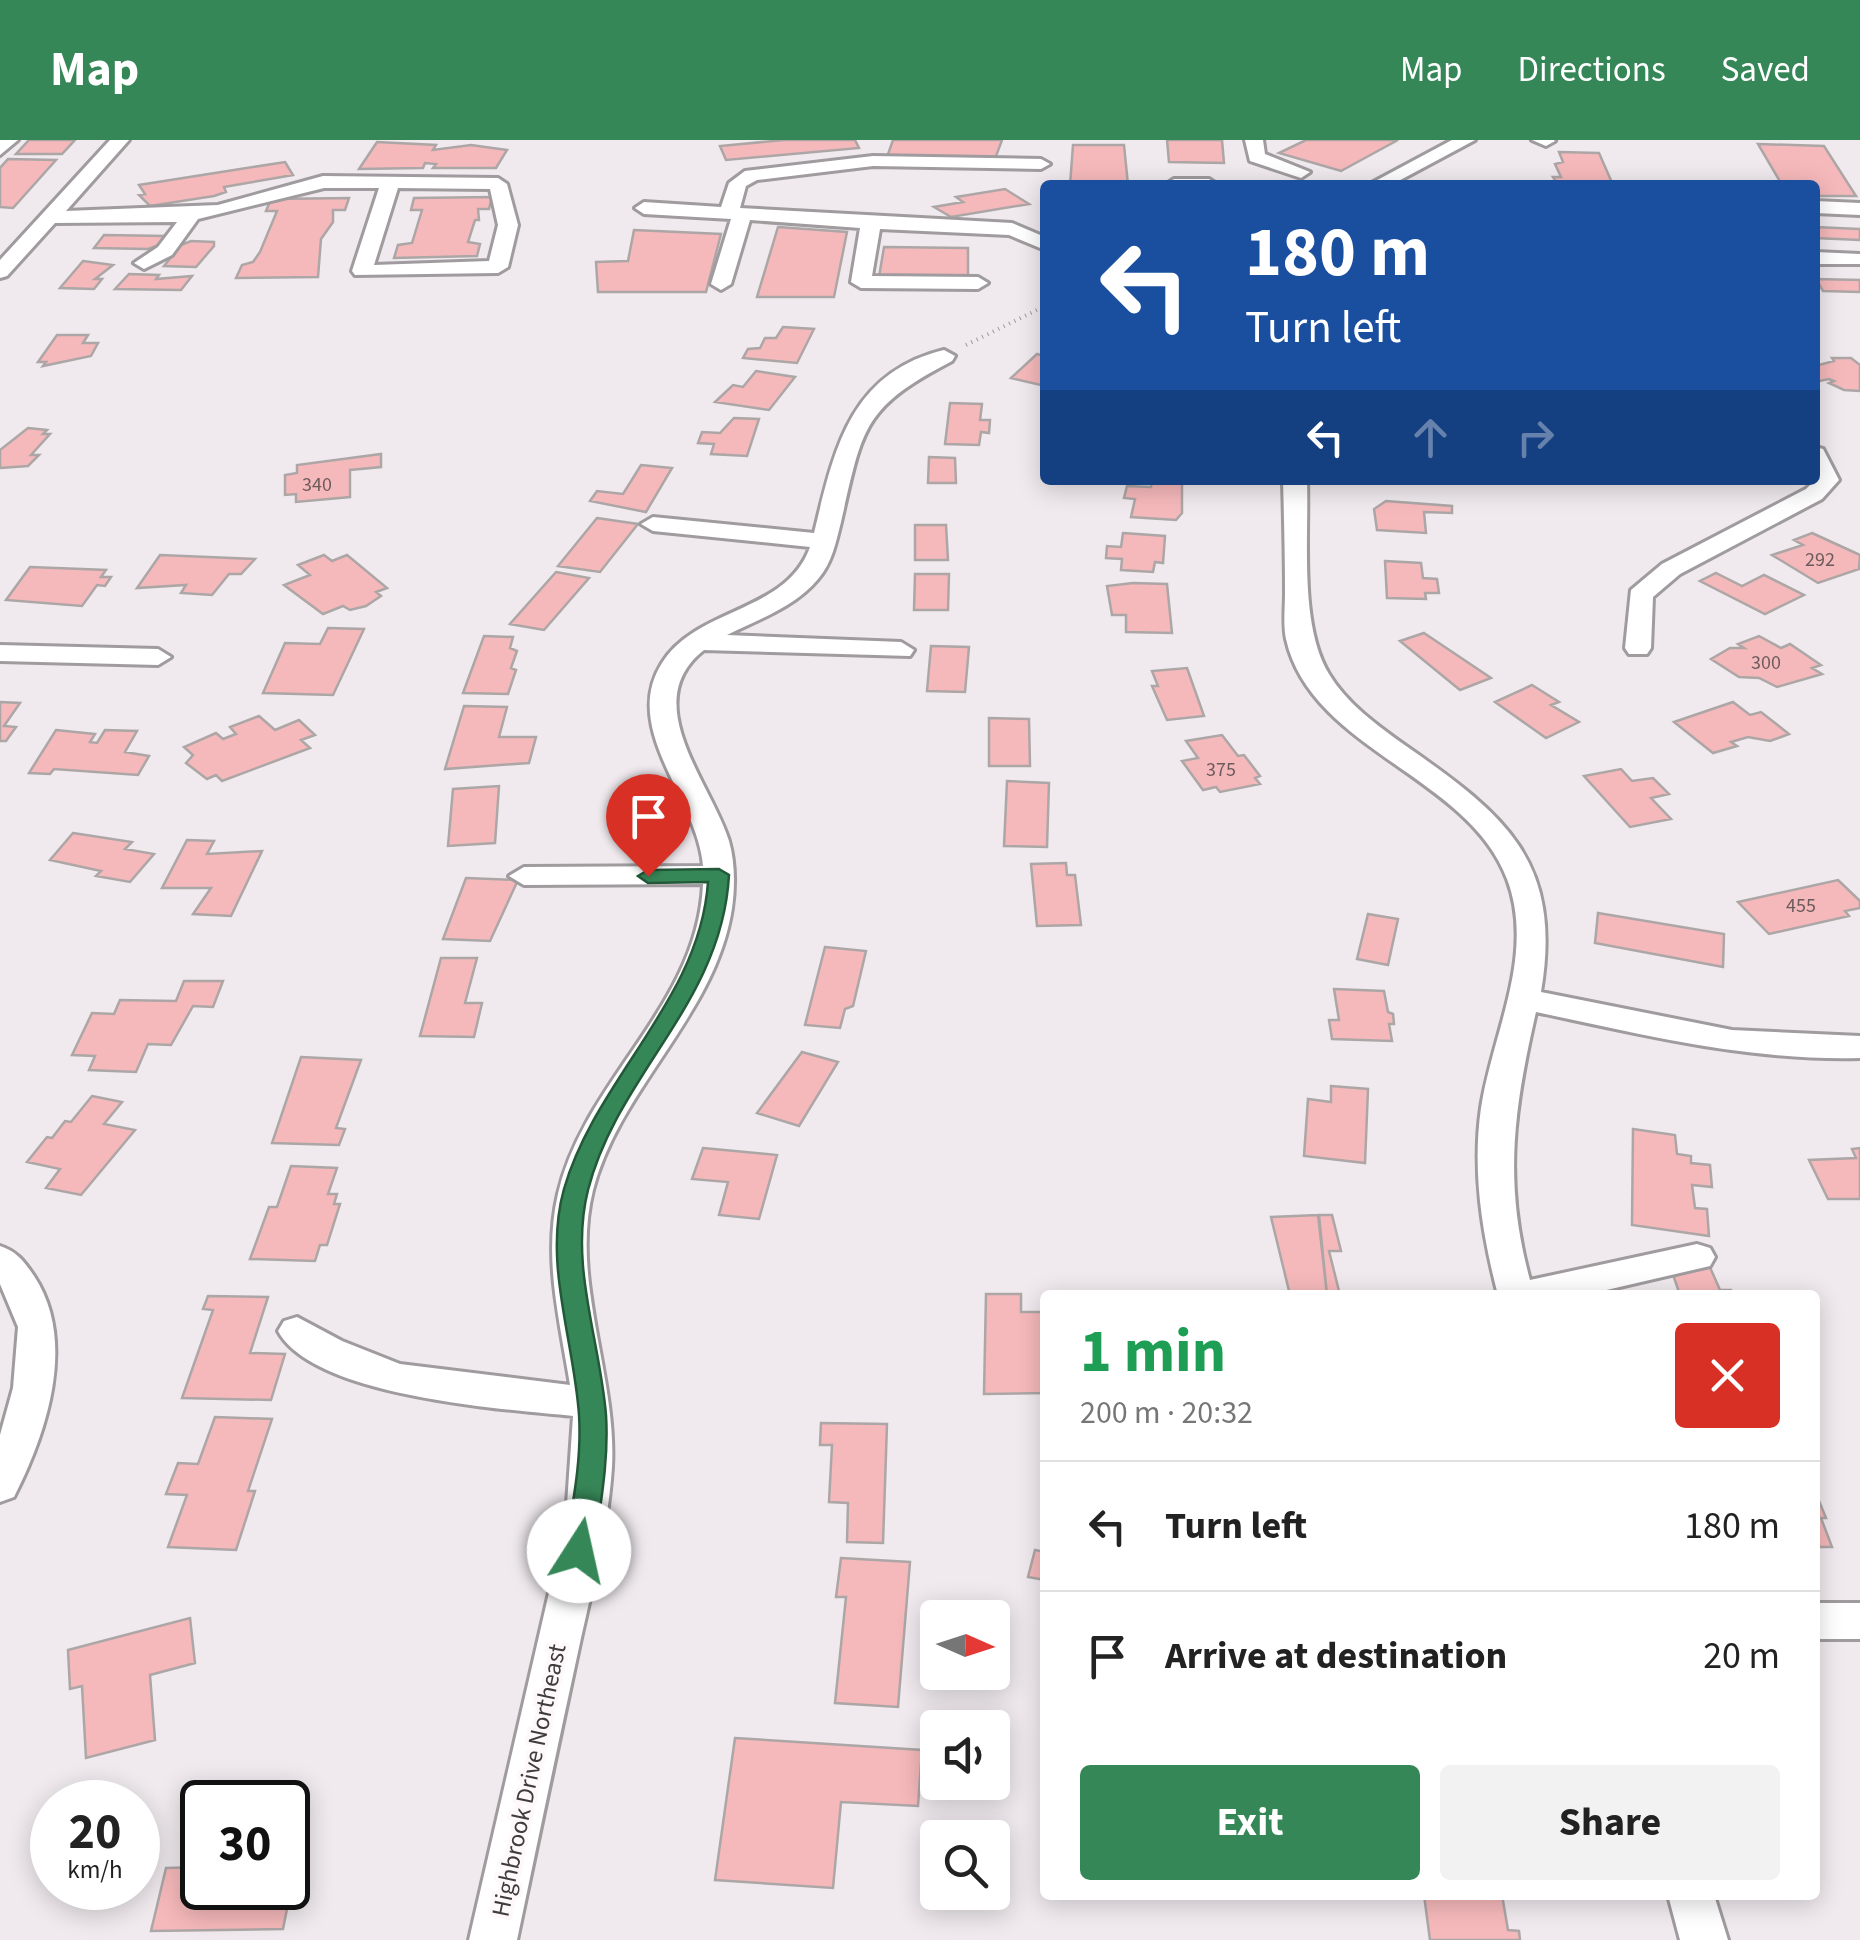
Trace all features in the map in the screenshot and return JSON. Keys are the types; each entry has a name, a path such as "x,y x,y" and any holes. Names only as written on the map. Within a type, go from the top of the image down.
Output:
{"street":[{"path":"0,150 9,140"},
{"path":"0,272 120,140"},
{"path":"1042,140 1040,178 1044,180"},
{"path":"1254,140 1256,157 1300,172"},
{"path":"1386,180 1466,140"},
{"path":"721,284 736,213 738,183 752,174 872,161 1041,164"},
{"path":"52,218 122,210 186,215 323,182 498,184 508,225 498,267 362,271 390,183"},
{"path":"76,190 122,210"},
{"path":"1820,207 1860,209"},
{"path":"644,208 1012,229 1040,242"},
{"path":"144,263 165,251 186,215"},
{"path":"997,229 1040,218"},
{"path":"871,222 862,282 978,283"},
{"path":"997,229 996,235 1040,256"},
{"path":"1820,258 1855,259"},
{"name":"Highbrook Drive Northeast","path":"493,1940 586,1519 593,1461 591,1402 568,1250 576,1190 604,1121 696,974 716,910 719,875 714,842 663,719 661,699 678,660 697,642 798,587 812,570 823,541 854,419 872,397 944,356"},
{"path":"1638,648 1640,595 1671,569 1814,494 1827,480 1820,465"},
{"path":"1294,485 1299,640 1322,690 1350,720 1450,787 1502,840 1522,876 1531,910 1532,944 1498,1106 1493,1156 1495,1205 1517,1290"},
{"path":"652,524 823,541"},
{"path":"697,642 901,650"},
{"path":"0,653 158,658"},
{"path":"524,876 719,875"},
{"path":"1522,998 1756,1044 1860,1047"},
{"path":"1564,1290 1656,1263 1697,1257"},
{"path":"0,1259 18,1280 37,1324 22,1433 0,1486"},
{"path":"296,1331 324,1352 382,1375 591,1402"},
{"path":"1820,1621 1860,1621"},
{"path":"1692,1900 1704,1940"}],"path":[{"path":"944,356 1040,308"}],"building":[{"path":"29,140 75,140 62,154 16,154"},
{"path":"784,140 855,140 859,148 726,160 720,146"},
{"path":"893,140 1002,140 995,159 887,157"},
{"path":"1167,140 1222,140 1224,163 1169,162"},
{"path":"1306,140 1398,140 1341,171 1279,153"},
{"path":"377,142 436,145 433,150 471,145 507,150 496,168 433,168 436,164 425,163 423,168 359,169"},
{"path":"1758,144 1824,146 1856,196 1820,196 1820,180 1779,180"},
{"path":"1073,145 1124,145 1128,180 1070,180"},
{"path":"1559,152 1599,153 1611,180 1555,180 1553,177 1561,177 1555,164 1563,162"},
{"path":"8,159 56,160 13,208 0,207 0,168"},
{"path":"285,162 293,175 224,187 226,192 214,196 150,206 139,195 145,194 139,185"},
{"path":"1005,189 1029,204 951,217 934,207 963,202 956,197"},
{"path":"492,197 489,209 478,209 479,220 475,220 468,242 480,244 477,256 394,258 398,245 412,243 422,210 411,210 414,198"},
{"path":"349,198 345,210 333,210 333,222 321,239 318,277 236,278 242,265 253,262 260,252 277,211 266,211 271,199"},
{"path":"778,227 847,232 834,297 757,297"},
{"path":"1820,227 1860,229 1860,240 1820,238"},
{"path":"634,230 721,234 706,292 598,292 596,262 628,261"},
{"path":"104,235 165,236 159,245 148,249 94,248"},
{"path":"191,241 214,242 214,246 196,267 164,266 181,245"},
{"path":"884,247 968,248 968,275 879,277"},
{"path":"83,261 113,265 95,279 102,279 94,289 60,288"},
{"path":"129,274 159,275 156,279 192,276 181,290 115,289"},
{"path":"1820,279 1860,280 1860,292 1823,291"},
{"path":"783,327 814,329 797,363 743,358 748,349 760,348 765,338 776,338"},
{"path":"57,335 88,335 83,343 98,343 91,356 43,366 46,362 38,362"},
{"path":"1037,354 1040,355 1040,385 1011,378"},
{"path":"1832,358 1851,358 1860,365 1860,391 1844,390 1829,383 1834,381 1829,379 1820,381 1820,365 1834,361"},
{"path":"756,371 795,377 769,410 715,402 733,385 743,387"},
{"path":"950,403 982,404 980,420 990,420 989,433 981,432 979,445 945,444"},
{"path":"734,418 759,419 747,456 711,454 714,444 698,443 702,432 720,433"},
{"path":"28,428 47,430 43,434 50,434 31,455 39,455 28,466 0,468 0,450"},
{"path":"381,454 381,467 350,470 350,497 296,502 296,494 285,495 285,475 297,473 297,465"},
{"path":"929,457 955,458 956,483 928,483"},
{"path":"641,465 672,468 646,512 590,501 597,491 623,494"},
{"path":"1182,485 1182,513 1176,520 1131,517 1135,499 1124,498 1127,486"},
{"path":"1386,501 1452,506 1452,513 1424,512 1426,533 1377,530 1374,509"},
{"path":"597,518 638,524 600,572 558,566"},
{"path":"915,525 946,525 948,560 915,560"},
{"path":"1123,533 1165,536 1163,563 1155,562 1153,572 1121,570 1122,559 1106,558 1107,546 1121,547"},
{"path":"1812,533 1860,555 1859,569 1818,583 1772,555 1803,545 1794,540"},
{"path":"160,555 255,559 241,574 229,574 212,595 181,593 186,585 137,588"},
{"path":"324,555 332,561 347,555 387,588 376,592 381,596 366,606 350,610 343,606 323,614 284,585 310,575 298,565"},
{"path":"1385,561 1421,563 1423,578 1437,579 1439,593 1425,593 1426,599 1387,598"},
{"path":"30,567 106,570 101,577 111,577 105,586 97,585 82,606 6,600"},
{"path":"556,572 589,578 544,630 510,624"},
{"path":"1716,573 1742,586 1764,575 1804,595 1765,614 1700,581"},
{"path":"915,574 949,574 948,610 914,610"},
{"path":"1167,584 1172,633 1126,632 1126,615 1112,615 1107,586"},
{"path":"328,628 364,629 333,695 263,693 285,643 320,644"},
{"path":"1424,633 1491,678 1460,690 1400,641"},
{"path":"484,636 513,637 510,648 517,651 511,668 516,670 508,694 463,693"},
{"path":"1759,636 1781,648 1790,644 1821,665 1812,668 1822,674 1777,687 1759,678 1739,677 1711,659 1730,648 1744,648 1738,644"},
{"path":"931,646 969,647 965,692 927,691"},
{"path":"1187,668 1204,716 1167,720 1152,686 1158,686 1152,671"},
{"path":"1532,685 1559,702 1551,705 1579,722 1546,738 1495,702"},
{"path":"0,702 20,703 4,726 16,727 6,741 0,741"},
{"path":"1733,702 1750,715 1761,712 1789,734 1770,741 1748,737 1731,742 1737,746 1713,753 1674,722"},
{"path":"464,706 507,707 499,737 536,737 529,763 445,769"},
{"path":"259,716 275,730 299,720 315,735 301,740 310,748 222,781 216,775 207,779 186,763 193,755 184,747 216,733 223,739 236,734 230,727"},
{"path":"989,718 1029,719 1030,766 989,766"},
{"path":"56,730 95,734 90,742 97,743 105,730 137,731 125,752 149,756 138,775 54,769 50,774 29,773"},
{"path":"1222,735 1238,756 1244,755 1260,776 1255,778 1260,784 1220,792 1216,787 1203,790 1182,761 1198,758 1186,741"},
{"path":"1621,769 1632,781 1653,778 1669,794 1651,798 1671,819 1630,827 1584,776"},
{"path":"1007,781 1049,783 1047,847 1004,846"},
{"path":"499,786 495,843 448,846 453,789"},
{"path":"73,833 132,842 125,849 154,854 130,882 96,876 101,871 50,860"},
{"path":"187,840 214,841 207,854 262,851 231,916 193,914 211,888 162,888"},
{"path":"1066,863 1067,875 1075,875 1081,925 1037,926 1031,864"},
{"path":"466,878 518,880 490,941 443,939"},
{"path":"1838,880 1860,901 1860,908 1845,911 1849,916 1769,934 1738,902"},
{"path":"1598,913 1724,934 1723,967 1595,943"},
{"path":"1368,914 1398,919 1388,965 1357,959"},
{"path":"825,947 866,951 853,1006 845,1009 840,1028 805,1025"},
{"path":"441,958 477,958 465,1003 482,1003 474,1037 420,1036"},
{"path":"184,981 223,981 213,1007 193,1006 171,1045 148,1044 136,1072 89,1070 95,1056 72,1055 92,1013 114,1014 120,1000 176,1001"},
{"path":"1334,989 1384,991 1388,1012 1393,1014 1394,1024 1389,1024 1392,1041 1332,1039 1329,1020 1339,1020"},
{"path":"802,1052 838,1062 799,1126 757,1113"},
{"path":"301,1057 361,1060 336,1128 345,1129 339,1145 272,1143"},
{"path":"1331,1086 1368,1089 1365,1163 1304,1156 1308,1099 1331,1102"},
{"path":"92,1096 122,1102 104,1124 135,1130 81,1195 46,1188 60,1169 27,1162 47,1137 52,1138 65,1121 71,1122"},
{"path":"1633,1129 1675,1135 1677,1154 1691,1156 1691,1163 1710,1165 1712,1187 1692,1185 1695,1208 1707,1209 1709,1236 1632,1225"},
{"path":"703,1148 777,1155 759,1219 719,1215 728,1182 692,1179"},
{"path":"1860,1148 1860,1199 1828,1199 1809,1160 1856,1158 1852,1149"},
{"path":"291,1166 337,1168 328,1194 337,1194 334,1204 340,1204 327,1245 320,1245 315,1261 250,1259 269,1207 277,1207"},
{"path":"1318,1215 1326,1290 1289,1290 1271,1217"},
{"path":"1319,1215 1332,1215 1341,1251 1329,1251 1339,1290 1326,1290"},
{"path":"1709,1265 1720,1290 1678,1290 1670,1266"},
{"path":"986,1294 1021,1294 1021,1312 1040,1312 1040,1393 984,1394"},
{"path":"208,1296 268,1297 250,1353 285,1354 271,1400 182,1398 213,1310 203,1309"},
{"path":"215,1417 272,1419 248,1491 255,1491 236,1550 168,1547 187,1495 166,1494 178,1463 198,1464"},
{"path":"821,1423 887,1424 883,1543 847,1542 848,1503 829,1502 832,1445 820,1445"},
{"path":"1820,1503 1826,1518 1821,1518 1832,1547 1820,1547"},
{"path":"1035,1550 1040,1551 1040,1579 1028,1577"},
{"path":"841,1558 910,1562 898,1707 835,1703 846,1597 836,1597"},
{"path":"190,1618 195,1663 150,1675 155,1740 86,1758 82,1686 70,1689 68,1650"},
{"path":"735,1738 920,1750 918,1806 841,1802 833,1888 715,1880"},
{"path":"166,1868 180,1868 180,1910 287,1910 283,1929 151,1931 156,1910 160,1910"},
{"path":"1425,1900 1503,1900 1508,1930 1519,1931 1520,1940 1430,1940"}],"route":[{"path":"579,1551 593,1461 592,1414 568,1250 576,1190 604,1121 696,974 716,910 719,875 648,876"}]}
